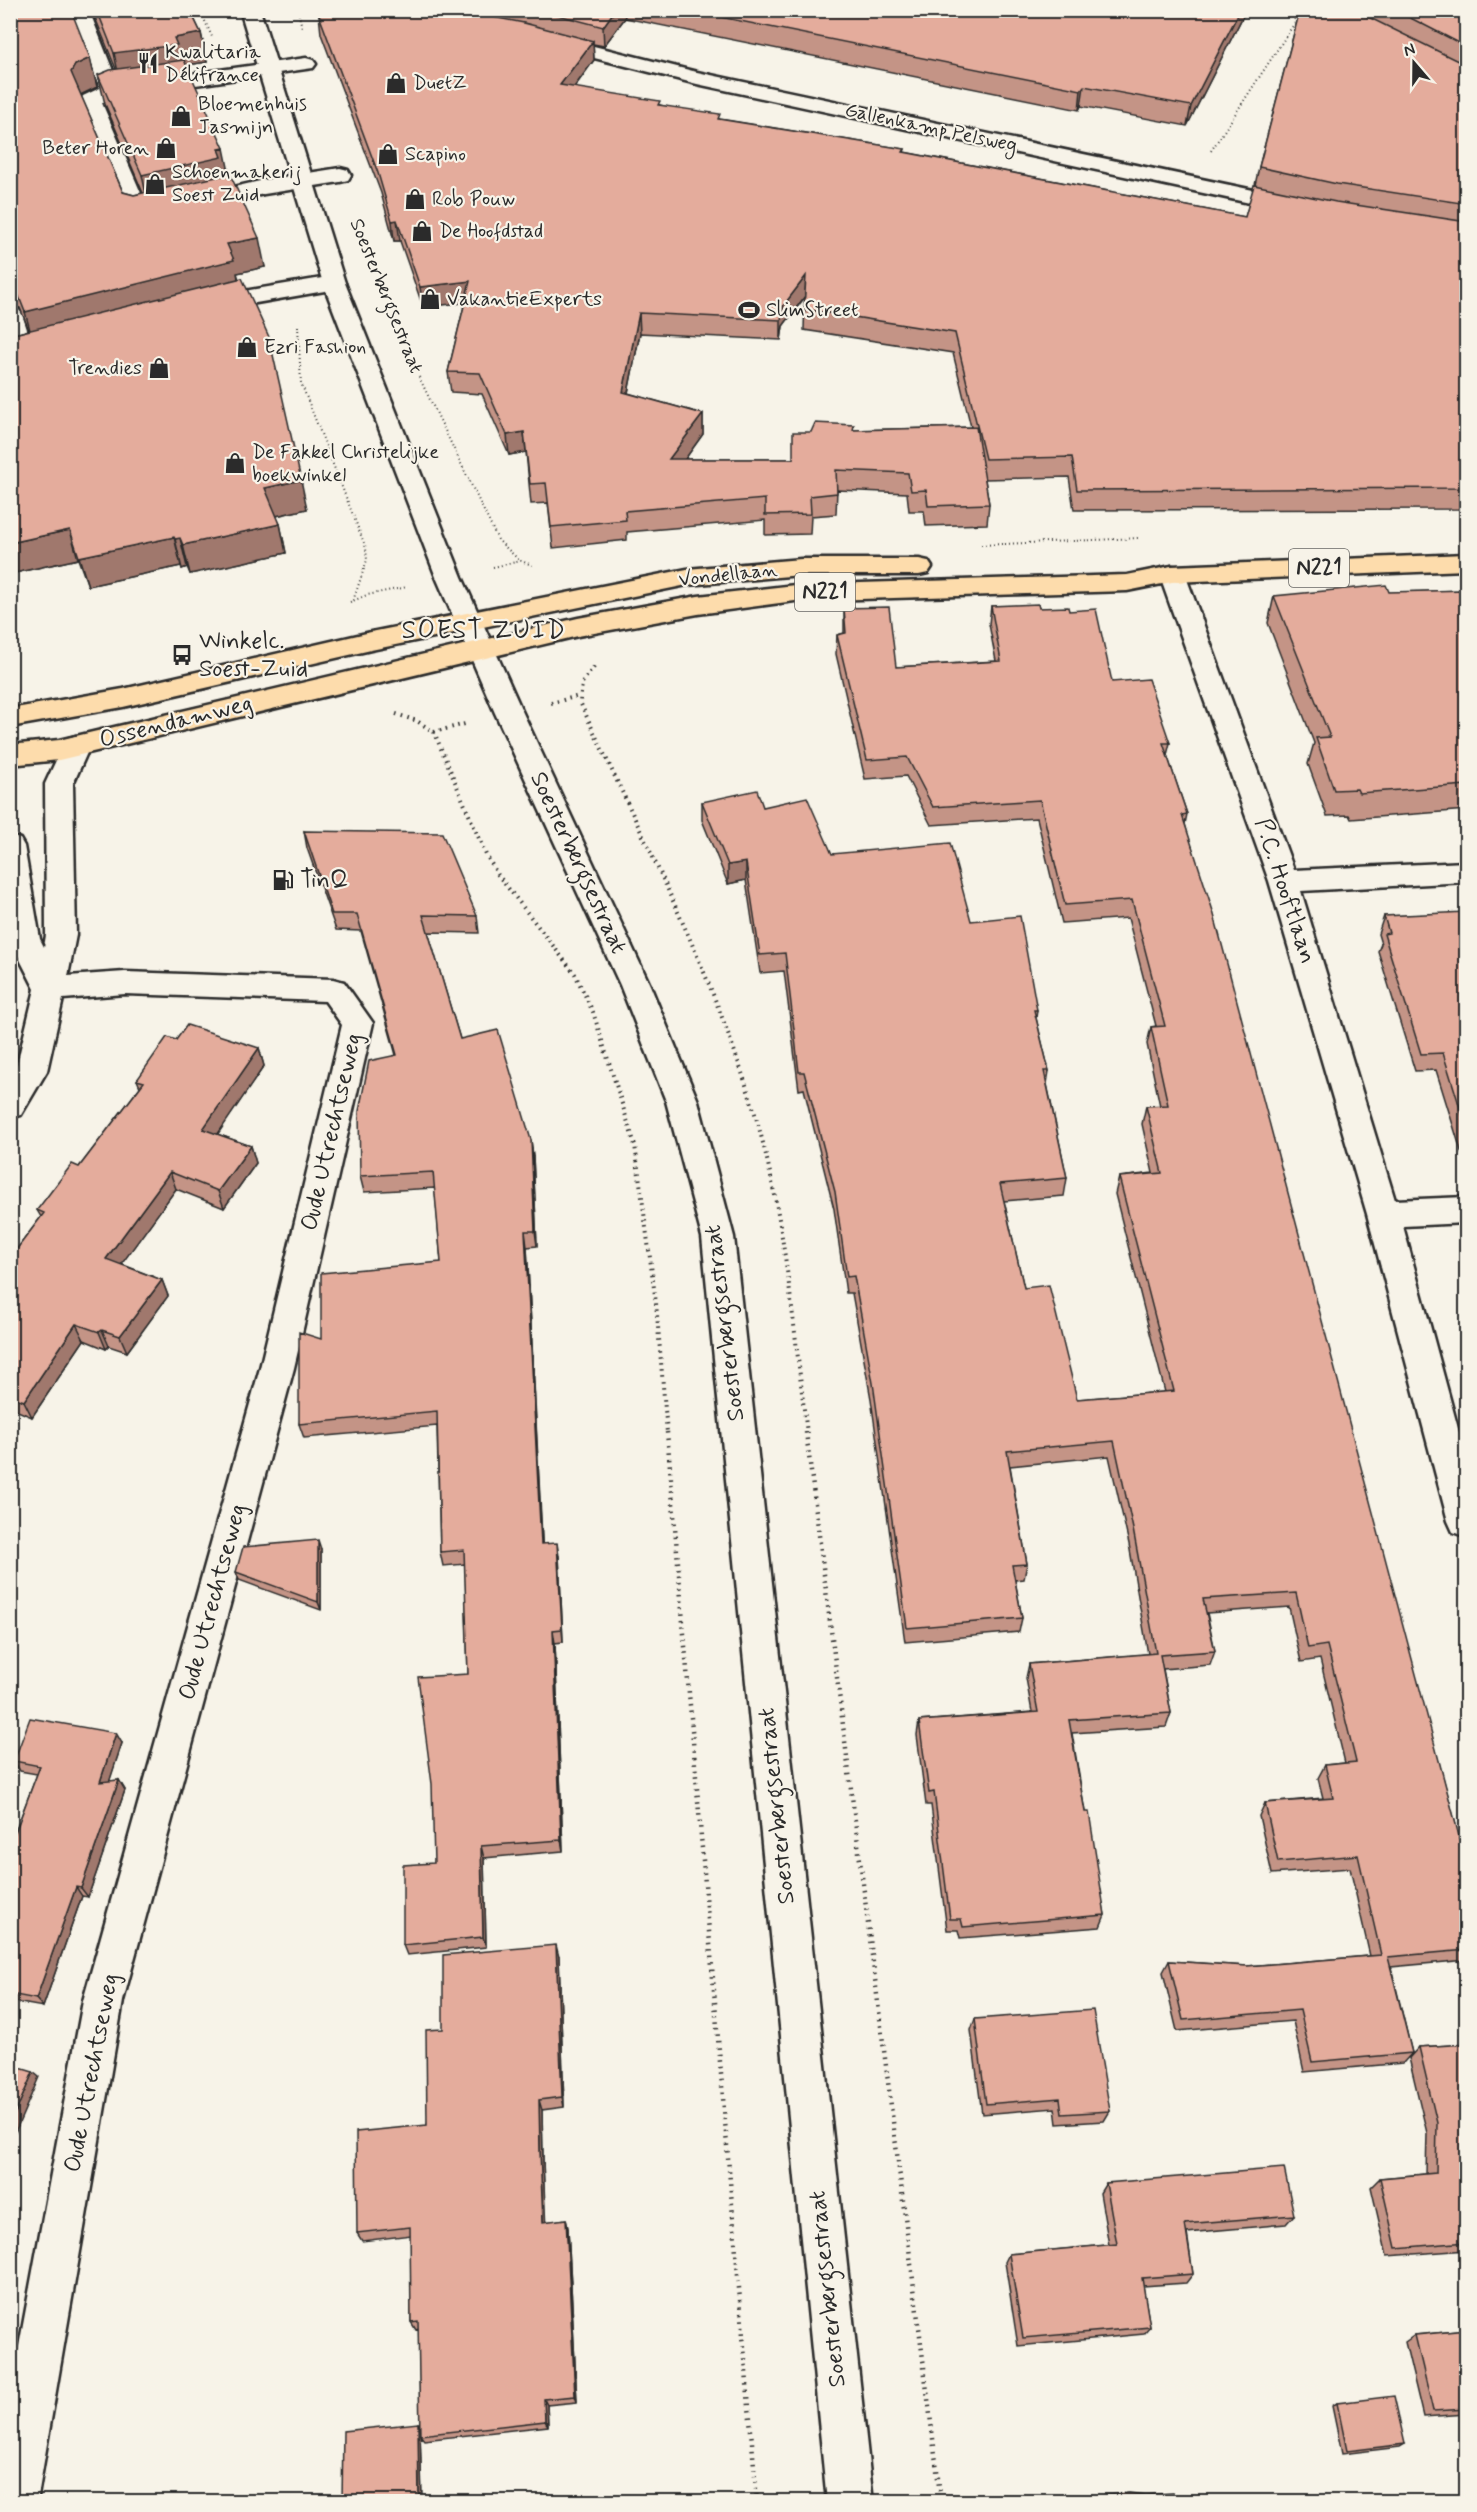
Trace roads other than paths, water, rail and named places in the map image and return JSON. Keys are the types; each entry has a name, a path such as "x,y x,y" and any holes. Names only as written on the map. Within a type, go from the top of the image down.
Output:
{"main road":[{"name":"Vondellaan","path":"481,650 578,627 698,605 795,593 1127,583 1172,574 1467,562"},
{"name":"Vondellaan","path":"468,620 687,577 801,567 1124,566 1172,574"},
{"name":"Ossendamweg","path":"10,717 123,698 468,620"},
{"name":"Ossendamweg","path":"10,755 76,746 481,650"}],"street":[{"path":"79,10 111,91"},
{"name":"Soesterbergsestraat","path":"250,10 334,283 468,620 635,985 682,1101 718,1237 850,2502"},
{"name":"Gallenkamp Pelsweg","path":"526,35 709,80 1321,211"},
{"path":"306,64 111,91 90,100 140,215 264,187 340,175"},
{"path":"182,313 238,299 334,283"},
{"path":"10,314 17,355 46,348"},
{"name":"P.C. Hooftlaan","path":"1172,574 1284,881 1383,1214 1466,1518"},
{"path":"10,1106 31,1071 61,935 59,784 76,746"},
{"path":"10,846 25,939 50,989"},
{"path":"1284,881 1467,872"},
{"name":"Oude Utrechtseweg","path":"14,2502 103,2001 277,1368 358,1023 333,990 125,983 50,989"},
{"path":"1383,1214 1467,1210"}],"place":[{"name":"Kwalitaria Délifrance","path":"148,63"},
{"name":"DuetZ","path":"396,83"},
{"name":"Bloemenhuis Jasmijn","path":"181,116"},
{"name":"Beter Horen","path":"166,148"},
{"name":"Scapino","path":"388,154"},
{"name":"Schoenmakerij Soest Zuid","path":"155,184"},
{"name":"Rob Pouw","path":"415,199"},
{"name":"De Hoofdstad","path":"422,231"},
{"name":"VakantieExperts","path":"430,299"},
{"name":"SlimStreet","path":"749,310"},
{"name":"Ezri Fashion","path":"247,347"},
{"name":"Trendies","path":"159,368"},
{"name":"De Fakkel Christelijke boekwinkel","path":"235,463"},
{"name":"Winkelc. Soest-Zuid","path":"182,655"},
{"name":"TinQ","path":"283,880"}],"district":[{"name":"SOEST ZUID","path":"484,631"}]}
